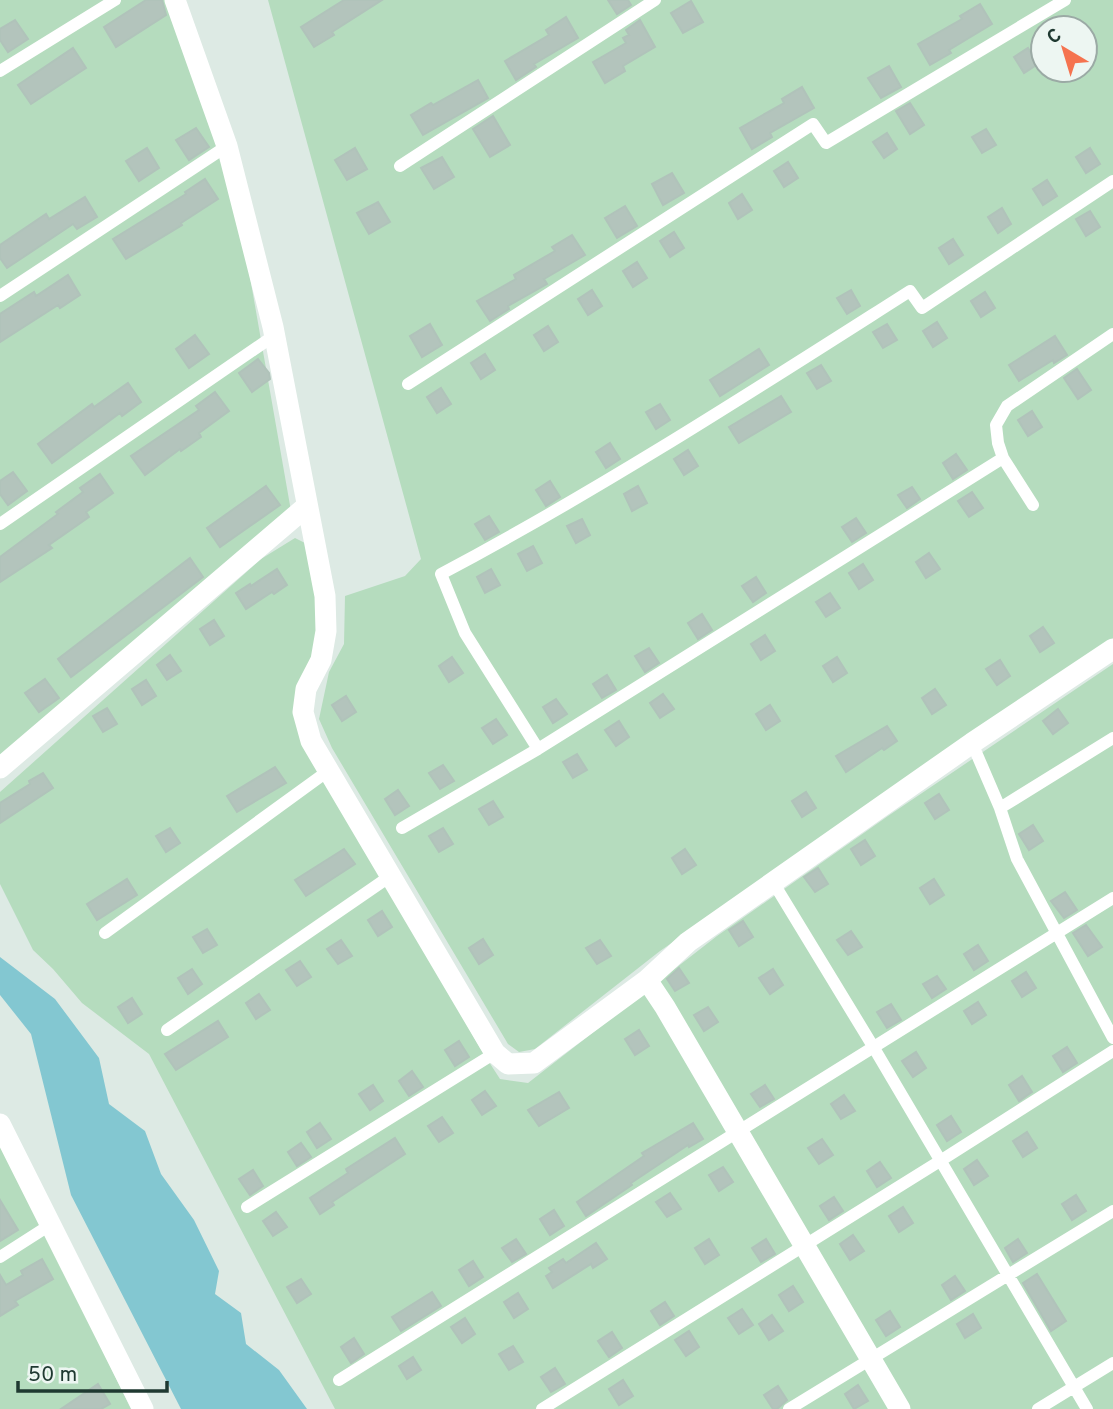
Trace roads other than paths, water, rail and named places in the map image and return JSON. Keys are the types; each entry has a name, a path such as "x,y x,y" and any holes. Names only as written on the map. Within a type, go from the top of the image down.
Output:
{"street":[{"path":"175,0 228,146 275,335 325,596 326,632 321,660 306,689 303,712 311,741 495,1053 508,1064 534,1063 647,980 688,942 972,743 1113,649"},
{"path":"0,768 307,506"},
{"path":"647,980 900,1409"},
{"path":"0,1124 137,1406"}],"lane":[{"path":"0,71 115,0"},
{"path":"400,166 655,0"},
{"path":"408,384 813,124 826,143 1065,0"},
{"path":"0,296 228,146"},
{"path":"538,749 465,633 441,574 533,525 665,447 910,291 922,308 1113,181"},
{"path":"1033,505 1003,458 996,425 1007,406 1113,334"},
{"path":"0,524 275,335"},
{"path":"402,828 538,749 1003,458"},
{"path":"1000,808 1113,738"},
{"path":"972,743 1000,808 1017,859 1113,1038"},
{"path":"105,933 328,771"},
{"path":"167,1030 389,877"},
{"path":"774,882 1087,1409"},
{"path":"339,1380 1113,898"},
{"path":"542,1409 1113,1051"},
{"path":"247,1207 495,1053"},
{"path":"789,1409 1113,1211"},
{"path":"0,1257 50,1225"},
{"path":"1038,1409 1113,1363"}],"water":[{"path":"0,957 55,999 99,1058 109,1104 145,1131 161,1174 194,1220 219,1271 215,1294 241,1313 246,1344 279,1370 307,1409 181,1409 71,1195 31,1034 0,995"}]}
